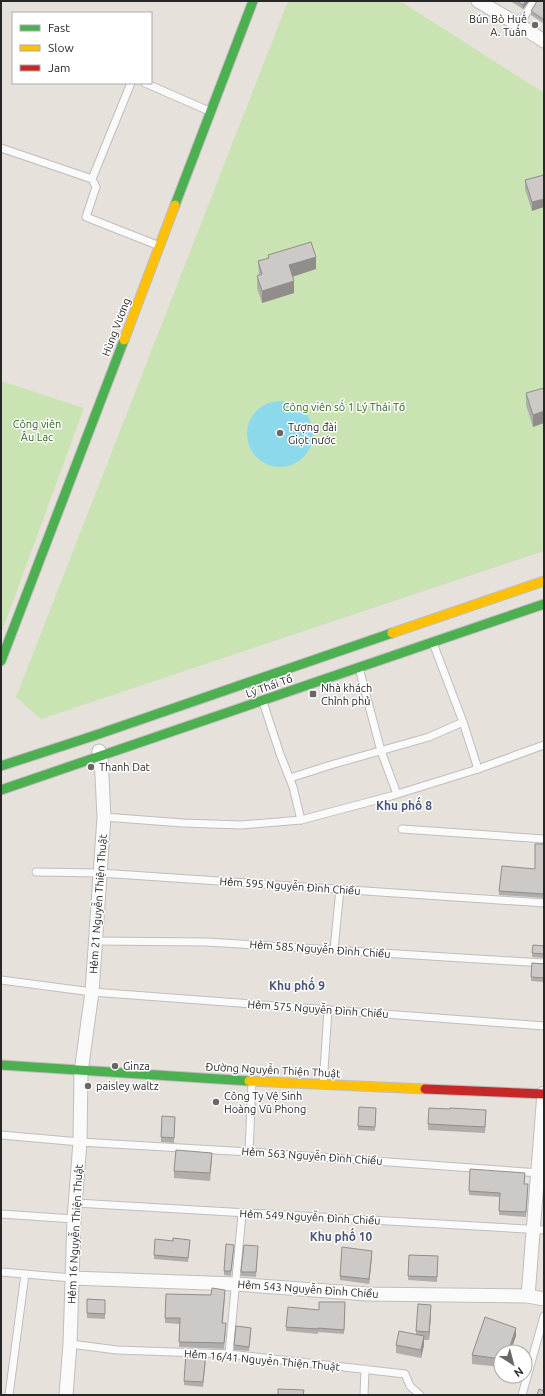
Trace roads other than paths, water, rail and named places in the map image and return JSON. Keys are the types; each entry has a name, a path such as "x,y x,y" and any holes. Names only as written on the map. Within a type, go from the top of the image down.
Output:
{"main road":[{"name":"Hùng Vương","path":"1,661 253,1"},
{"name":"Lý Thái Tổ","path":"1,790 433,643 531,597 544,581"},
{"name":"Lý Thái Tổ","path":"1,766 531,597 544,604"},
{"name":"Đường Nguyễn Thiện Thuật","path":"1,1066 252,1082 544,1094"}],"street":[{"path":"478,1 544,41"},
{"name":"Hẻm 21 Nguyễn Thiện Thuật","path":"81,1072 92,992 104,817 101,756 93,736"},
{"name":"Hẻm 16 Nguyễn Thiện Thuật","path":"66,1395 70,1344 74,1219 80,1142 81,1072"},
{"path":"528,1296 539,1230 544,1094"},
{"name":"Hẻm 543 Nguyễn Ðình Chiểu","path":"72,1278 236,1284 367,1294 528,1296 544,1299"}],"lane":[{"path":"519,25 534,1"},
{"path":"92,179 131,84"},
{"path":"147,84 210,112"},
{"path":"1,148 92,179 96,187 86,217 159,246"},
{"path":"433,643 463,722 478,769"},
{"path":"359,668 380,751 397,794"},
{"path":"263,701 280,754 293,786 301,820"},
{"path":"290,778 429,737 463,722"},
{"path":"104,817 182,823 241,825 301,820 397,794 478,769 544,745"},
{"path":"402,829 544,839"},
{"name":"Hẻm 595 Nguyễn Ðình Chiểu","path":"36,872 100,873 544,903"},
{"path":"334,950 340,889"},
{"name":"Hẻm 585 Nguyễn Ðình Chiểu","path":"95,941 206,942 544,963"},
{"name":"Hẻm 575 Nguyễn Ðình Chiểu","path":"1,980 92,992 544,1026"},
{"path":"323,1085 328,1010"},
{"path":"248,1152 252,1082"},
{"name":"Hẻm 563 Nguyễn Ðình Chiểu","path":"1,1135 80,1142 248,1152 540,1173"},
{"name":"Hẻm 549 Nguyễn Ðình Chiểu","path":"76,1203 242,1214 539,1230"},
{"path":"1,1214 74,1219"},
{"path":"229,1354 242,1214"},
{"path":"1,1272 72,1278"},
{"path":"9,1395 25,1274"},
{"path":"522,1395 544,1316"},
{"name":"Hẻm 16/41 Nguyễn Thiện Thuật","path":"70,1344 117,1350 229,1354 404,1374 410,1386 420,1395"},
{"path":"364,1395 365,1369"}],"water":[{"path":"280,401 292,404 303,411 310,422 313,434 310,446 303,457 292,464 280,467 268,464 257,457 250,446 247,434 250,422 257,411 268,404"}],"place":[{"name":"Bún Bò Huế A. Tuấn","path":"535,25"},
{"name":"Tượng đài Giọt nước","path":"280,433"},
{"name":"Nhà khách Chỉnh phủ","path":"313,694"},
{"name":"Thanh Dat","path":"91,767"},
{"name":"Ginza","path":"115,1066"},
{"name":"paisley waltz","path":"88,1086"},
{"name":"Công Ty Vệ Sinh Hoàng Vũ Phong","path":"216,1102"}],"district":[{"name":"Khu phố 8","path":"404,806"},
{"name":"Khu phố 9","path":"297,986"},
{"name":"Khu phố 10","path":"341,1237"}],"park label":[{"name":"Công viên số 1 Lý Thái Tổ","path":"344,407"},
{"name":"Công viên Âu Lạc","path":"37,430"}]}
